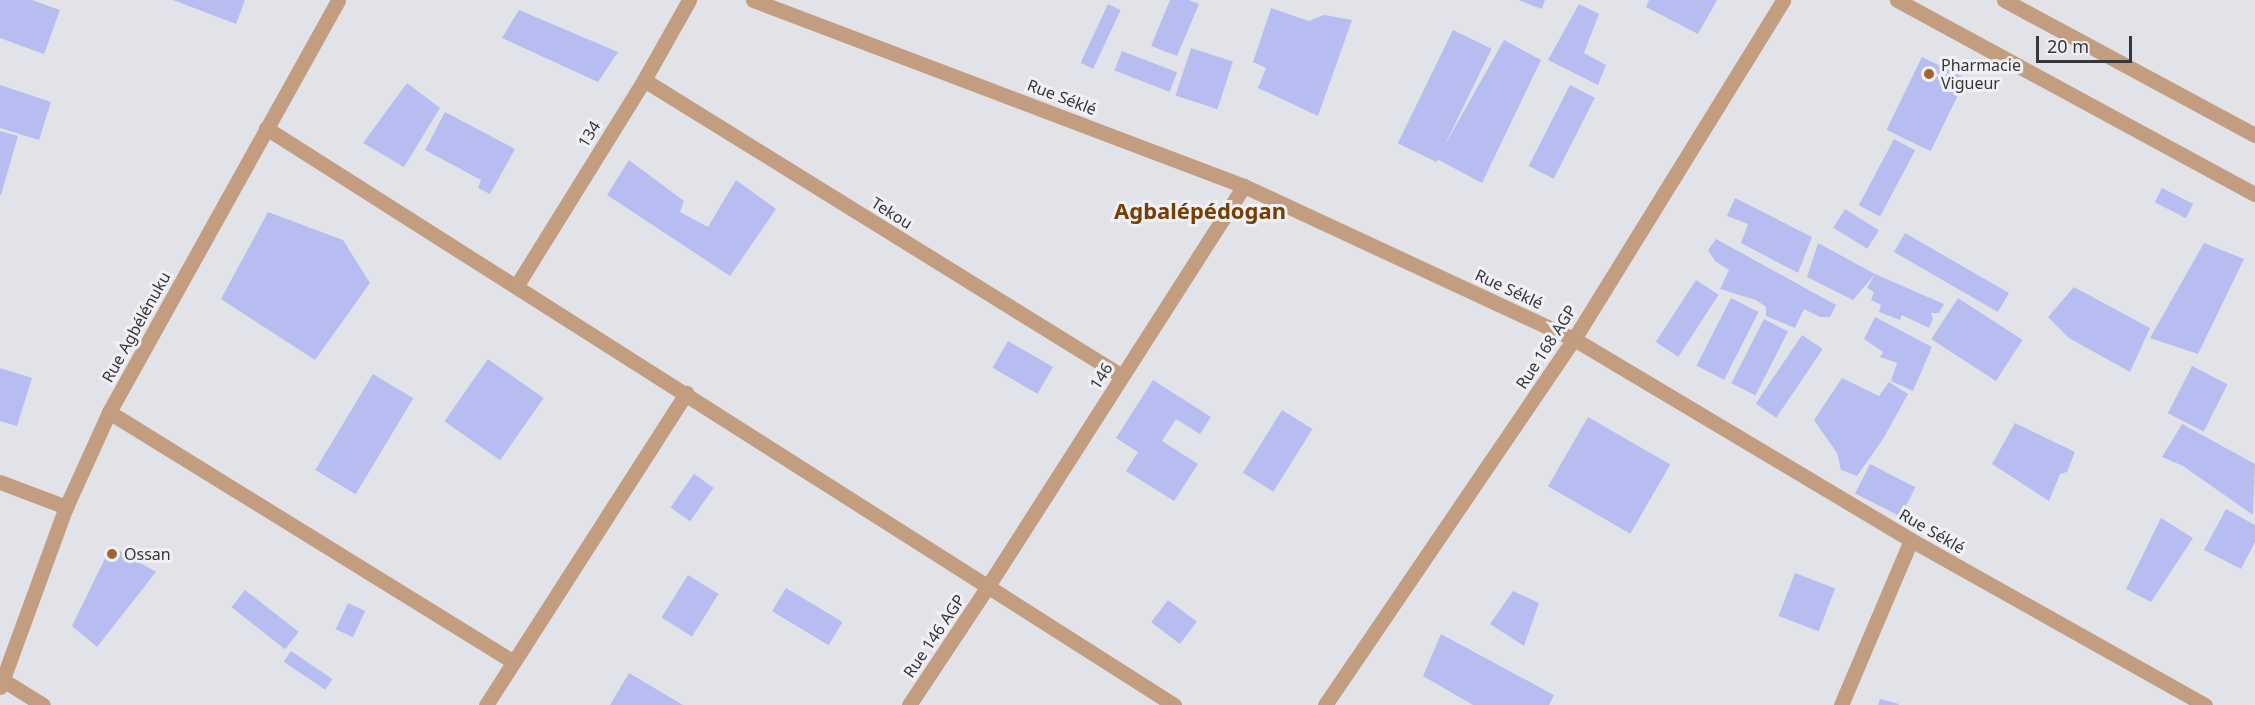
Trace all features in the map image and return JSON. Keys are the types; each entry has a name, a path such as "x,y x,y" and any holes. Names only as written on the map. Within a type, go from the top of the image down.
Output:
{"street":[{"name":"Rue Agbélénuku","path":"2,683 66,507 110,412 338,0"},
{"name":"134","path":"517,285 644,80 688,0"},
{"name":"Rue Séklé","path":"753,0 1244,186 1574,339 1911,540 2205,705"},
{"name":"Rue 168 AGP","path":"1325,705 1574,339 1783,0"},
{"path":"1897,0 2255,194"},
{"path":"2004,0 2255,135"},
{"name":"Tekou","path":"644,80 1122,376"},
{"path":"266,128 517,285 1174,705"},
{"name":"146","path":"988,586 1244,186"},
{"path":"486,705 686,393"},
{"path":"110,412 513,662"},
{"path":"0,482 66,507"},
{"path":"1841,705 1911,540"},
{"name":"Rue 146 AGP","path":"909,705 988,586"},
{"path":"2,683 43,705"}],"building":[{"path":"0,0 32,0 60,10 44,54 0,38"},
{"path":"173,0 245,0 236,24"},
{"path":"1170,0 1189,0 1199,4 1177,56 1151,46"},
{"path":"1518,0 1545,0 1542,9"},
{"path":"1649,0 1717,0 1698,34 1646,7"},
{"path":"1108,4 1121,10 1093,69 1081,63"},
{"path":"1579,4 1599,14 1584,53 1606,65 1598,85 1548,60"},
{"path":"1271,8 1309,21 1324,15 1352,20 1318,116 1258,88 1266,68 1253,62"},
{"path":"519,10 618,52 598,82 502,38"},
{"path":"1453,30 1492,49 1436,162 1398,143"},
{"path":"1504,40 1541,60 1482,183 1437,159"},
{"path":"1191,48 1233,62 1217,109 1176,96"},
{"path":"1122,51 1177,72 1170,92 1114,71"},
{"path":"1922,57 1966,78 1931,151 1886,130"},
{"path":"407,83 440,108 404,167 363,143"},
{"path":"0,85 51,102 39,140 0,128"},
{"path":"1570,85 1595,98 1554,179 1529,166"},
{"path":"445,112 515,149 490,194 478,188 481,180 425,150"},
{"path":"0,131 18,136 1,195 0,195"},
{"path":"1894,139 1915,150 1880,216 1859,205"},
{"path":"629,160 684,201 680,212 708,227 736,180 776,209 730,276 607,195"},
{"path":"2162,188 2193,204 2186,218 2155,202"},
{"path":"1735,198 1812,237 1798,273 1741,243 1748,224 1727,216"},
{"path":"1845,209 1879,230 1867,249 1833,228"},
{"path":"268,212 343,240 370,283 315,360 221,299"},
{"path":"1905,233 2009,293 1998,312 1894,252"},
{"path":"1716,239 1836,305 1830,317 1820,317 1804,309 1795,328 1766,316 1766,307 1756,300 1720,289 1729,270 1715,261 1708,250"},
{"path":"1818,243 1875,274 1853,300 1807,277"},
{"path":"2204,243 2244,259 2198,354 2150,338"},
{"path":"1875,274 1944,304 1939,313 1931,313 1933,319 1929,328 1902,315 1900,320 1879,312 1881,305 1871,300 1874,292 1867,288"},
{"path":"1696,280 1719,295 1678,357 1656,342"},
{"path":"2074,287 2150,328 2130,372 2069,338 2048,317"},
{"path":"1731,298 1759,312 1724,380 1696,366"},
{"path":"1958,298 2023,340 1996,381 1931,339"},
{"path":"1875,317 1932,347 1913,391 1891,381 1897,363 1880,357 1883,352 1864,339"},
{"path":"1764,319 1788,331 1755,395 1731,383"},
{"path":"1802,335 1823,349 1776,418 1756,404"},
{"path":"1008,341 1053,367 1038,394 992,368"},
{"path":"488,359 544,398 500,460 444,421"},
{"path":"2192,366 2228,384 2204,431 2168,413"},
{"path":"0,368 32,378 17,426 0,421"},
{"path":"373,374 413,398 356,494 315,470"},
{"path":"1842,378 1879,396 1889,382 1908,394 1883,439 1857,476 1841,470 1837,453 1814,420"},
{"path":"1153,380 1211,417 1200,434 1176,419 1162,441 1198,464 1174,501 1126,471 1138,452 1116,438"},
{"path":"1282,410 1313,429 1273,492 1243,473"},
{"path":"1588,417 1670,464 1630,534 1548,486"},
{"path":"2015,423 2075,452 2067,472 2060,474 2049,501 1992,464"},
{"path":"2182,424 2255,464 2253,515 2183,466 2162,457"},
{"path":"1870,464 1915,487 1900,517 1855,493"},
{"path":"694,474 714,488 690,521 670,508"},
{"path":"2226,509 2255,525 2255,542 2241,569 2204,550"},
{"path":"2161,518 2193,538 2151,602 2126,589"},
{"path":"111,546 156,572 97,647 72,626"},
{"path":"1795,573 1835,588 1819,631 1779,616"},
{"path":"688,575 719,594 692,636 662,617"},
{"path":"786,588 843,622 829,645 772,611"},
{"path":"245,590 299,632 285,649 231,607"},
{"path":"1513,591 1539,603 1524,646 1490,624"},
{"path":"1168,600 1197,622 1180,644 1151,622"},
{"path":"348,603 365,611 353,637 336,629"},
{"path":"1441,634 1554,695 1549,705 1473,705 1423,676"},
{"path":"291,651 332,679 325,690 284,662"},
{"path":"629,673 683,705 610,705"},
{"path":"1880,699 1899,704 1878,705"}],"place":[{"name":"Pharmacie Vigueur","path":"1929,74"},
{"name":"Ossan","path":"112,554"}],"district":[{"name":"Agbalépédogan","path":"1200,211"}]}
